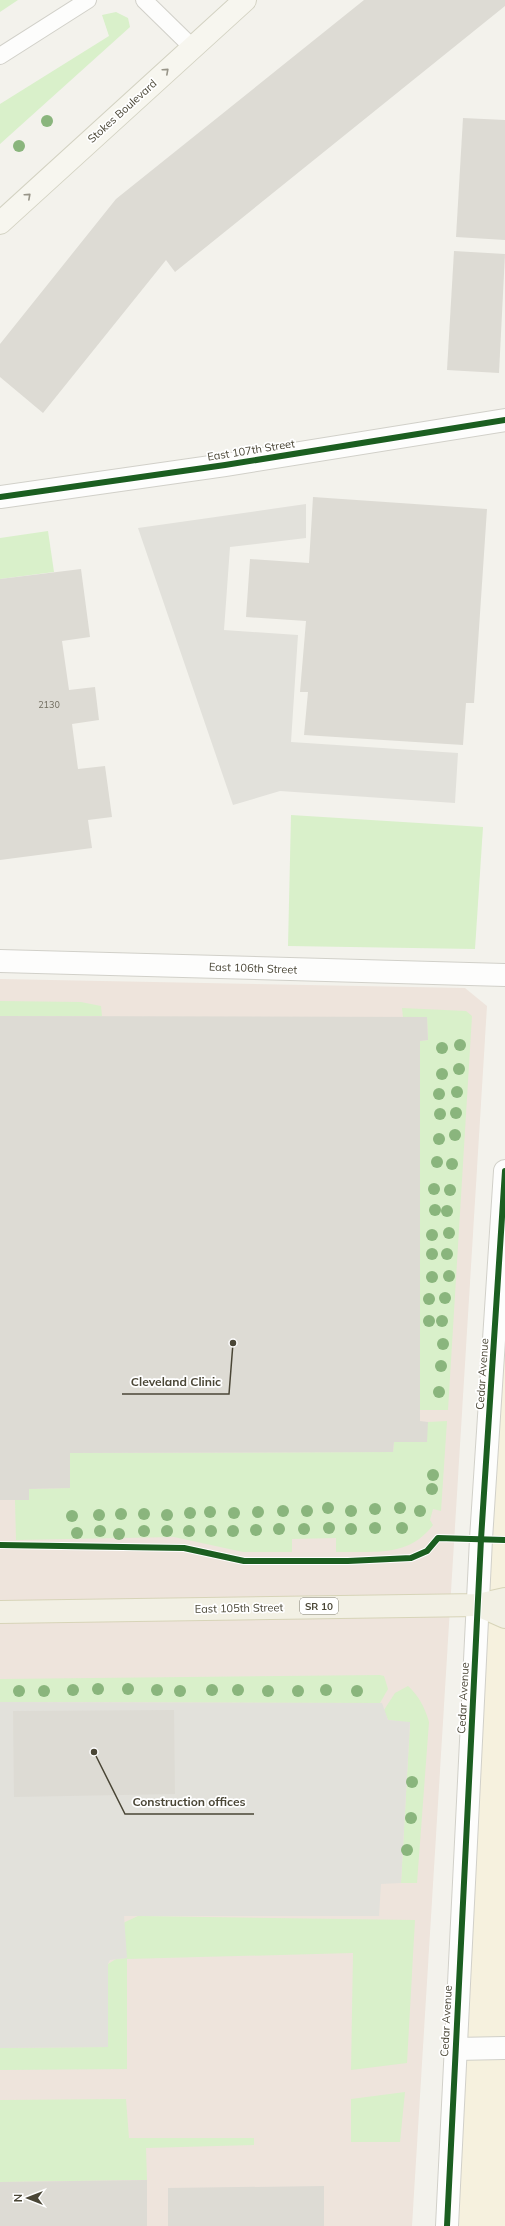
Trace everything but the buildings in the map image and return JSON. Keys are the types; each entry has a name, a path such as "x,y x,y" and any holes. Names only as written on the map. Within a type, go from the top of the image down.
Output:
{"main road":[{"name":"Stokes Boulevard","path":"0,223 245,0"},
{"name":"East 105th Street","path":"0,1612 478,1605 505,1599"},
{"name":"East 105th Street","path":"478,1605 505,1617"}],"street":[{"name":"East 107th Street","path":"0,497 225,465 505,420"},
{"name":"East 106th Street","path":"0,961 505,975"},
{"name":"Cedar Avenue","path":"447,2226 478,1605 505,1171"},
{"path":"455,2049 505,2048"}],"lane":[{"path":"0,56 88,0"},
{"path":"144,0 192,47"}],"shaded area":[{"path":"306,504 306,538 230,547 224,630 298,635 291,742 458,753 455,803 280,791 233,805 138,528"},
{"path":"0,979 465,988 487,1006 412,2226 0,2226"},
{"path":"505,1171 505,2226 447,2226"},
{"path":"0,1702 382,1703 388,1720 410,1722 401,1883 381,1884 379,1916 124,1916 127,1958 110,1960 108,1964 108,2047 0,2048"}],"green space":[{"path":"0,0 18,0 0,12"},
{"path":"116,12 128,18 130,27 0,144 0,104 109,36 102,15"},
{"path":"48,531 54,572 0,579 0,538"},
{"path":"291,815 483,827 475,949 288,946"},
{"path":"0,1001 81,1002 101,1006 102,1016 0,1016"},
{"path":"402,1008 466,1011 472,1016 448,1410 420,1410 420,1041 428,1040 427,1017 403,1017"},
{"path":"447,1421 441,1511 433,1509 430,1520 433,1525 423,1536 413,1543 401,1548 377,1552 336,1552 336,1538 292,1539 292,1552 243,1552 174,1537 16,1540 15,1500 29,1500 29,1489 70,1488 70,1453 393,1452 394,1442 428,1422"},
{"path":"384,1676 388,1689 380,1703 0,1702 0,1679"},
{"path":"408,1686 421,1702 429,1722 417,1883 401,1883 410,1723 388,1720 384,1710 395,1693"},
{"path":"138,1916 415,1920 407,2063 351,2070 353,1953 127,1959 127,2069 0,2070 0,2048 108,2047 108,1964 116,1959 126,1958 123,1923"},
{"path":"405,2092 400,2142 351,2142 351,2099"},
{"path":"126,2099 129,2138 254,2138 254,2145 146,2148 147,2180 0,2182 0,2100"}],"cycle path":[{"path":"0,497 225,465 505,420"},
{"path":"447,2226 481,1539 505,1171"},
{"path":"0,1545 184,1548 244,1561 348,1561 411,1558 427,1551 438,1538 505,1540"}],"place":[{"name":"Cleveland Clinic","path":"233,1343"},
{"name":"Construction offices","path":"94,1752"}]}
